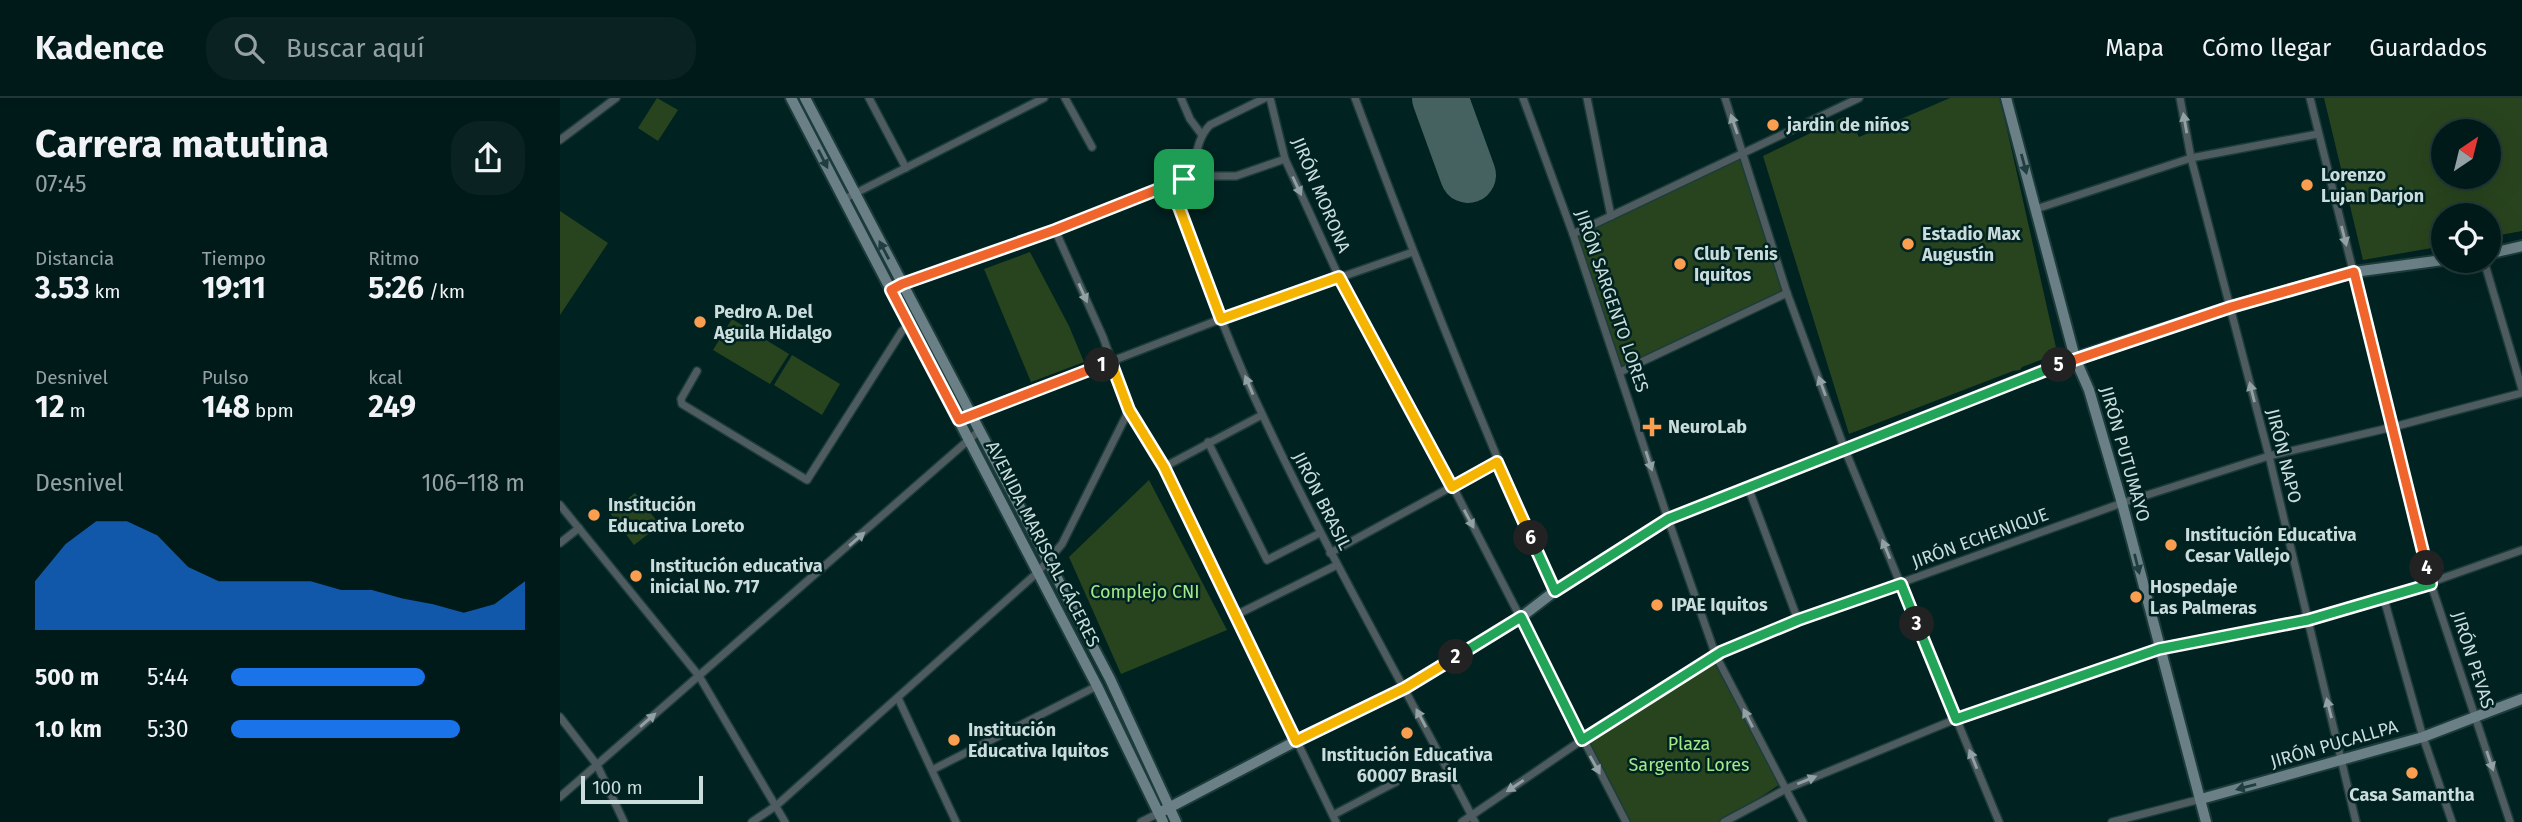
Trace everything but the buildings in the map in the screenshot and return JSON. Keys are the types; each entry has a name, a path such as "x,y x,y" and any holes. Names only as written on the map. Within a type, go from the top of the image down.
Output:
{"street":[{"path":"560,140 616,98"},
{"name":"AVENIDA MARISCAL CÁCERES","path":"791,98 1164,814 1176,822"},
{"name":"AVENIDA MARISCAL CÁCERES","path":"805,98 1110,679 1164,814"},
{"path":"869,98 906,168"},
{"path":"844,199 1044,98"},
{"path":"1065,98 1092,147"},
{"path":"1181,98 1190,119 1202,135"},
{"path":"1172,198 1188,177 1202,135 1210,125 1268,98"},
{"name":"JIRÓN MORONA","path":"1268,98 1285,159 1339,277 1521,617 1626,822"},
{"path":"1355,98 1497,462 1555,591"},
{"name":"JIRÓN SARGENTO LORES","path":"1522,98 1573,234 1716,656 1803,822"},
{"path":"1587,98 1611,216"},
{"path":"1725,98 1787,293 1845,450 1999,822"},
{"path":"1573,234 1859,98"},
{"name":"JIRÓN PUTUMAYO","path":"2006,98 2075,358 2089,390 2122,503 2206,822"},
{"name":"JIRÓN NAPO","path":"2180,98 2191,158 2269,456 2356,822"},
{"name":"JIRÓN PEVAS","path":"2310,98 2431,584 2510,822"},
{"path":"2036,209 2191,158 2318,134"},
{"path":"891,290 1055,230 1188,177 1236,176 1285,159"},
{"name":"JIRÓN BRASIL","path":"1159,189 1179,207 1221,319 1262,415 1330,553 1474,819"},
{"path":"1055,230 1102,337 1129,410 1164,467 1334,819 1396,782"},
{"path":"2501,251 2522,246"},
{"path":"959,420 1221,319 1413,252"},
{"path":"1141,822 1164,814 1296,741 1405,688 1521,617 1555,591 1668,519 2075,358 2231,307 2354,272 2431,262"},
{"path":"2488,273 2522,391"},
{"path":"1620,372 1787,293"},
{"path":"696,371 681,399 682,404 807,480 902,331 909,325"},
{"name":"JIRÓN ECHENIQUE","path":"1462,822 1474,819 1582,740 1716,656 1798,620 2122,503 2269,456 2393,427 2522,391"},
{"path":"752,822 777,805 1038,572 1062,544 1129,410"},
{"path":"1164,467 1262,415"},
{"path":"560,797 918,487 980,430"},
{"path":"1208,442 1267,560 1320,533"},
{"path":"1330,553 1497,462"},
{"path":"1748,487 1798,620"},
{"path":"560,505 699,676 785,822"},
{"path":"560,543 579,528"},
{"path":"1724,822 1786,789 1956,719 2159,649 2308,620 2431,584 2522,550"},
{"path":"1236,615 1337,565"},
{"path":"2384,599 2423,737 2452,822"},
{"path":"932,770 1097,686"},
{"path":"898,698 956,822"},
{"name":"JIRÓN PUCALLPA","path":"2201,799 2423,737 2476,719 2522,699"},
{"path":"560,717 597,765 624,822"},
{"path":"2112,822 2201,799"}],"green space":[{"path":"657,98 678,110 658,141 638,128"},
{"path":"1950,98 2000,98 2057,352 2064,351 1849,434 1763,156 1848,115 1859,137"},
{"path":"2324,98 2522,98 2522,231 2501,235 2501,203 2431,203 2431,248 2363,260"},
{"name":"Club Tenis Iquitos","path":"1744,153 1787,293 1620,372 1573,234"},
{"path":"560,211 608,243 560,315"},
{"path":"1030,252 1069,326 1084,362 1031,382 984,269"},
{"path":"732,319 789,354 770,384 713,350"},
{"path":"792,355 840,384 822,415 774,385"},
{"name":"Complejo CNI","path":"1149,480 1227,630 1121,674 1069,557"},
{"path":"635,493 660,525 634,545 610,513"},
{"name":"Plaza Sargento Lores","path":"1716,656 1782,783 1723,822 1626,822 1582,740"}],"runway":[{"path":"1440,98 1468,175"}],"place":[{"name":"jardin de niños","path":"1773,125"},
{"name":"Lorenzo Lujan Darjon","path":"2307,185"},
{"name":"Estadio Max Augustín","path":"1908,244"},
{"name":"Club Tenis Iquitos","path":"1680,264"},
{"name":"Pedro A. Del Aguila Hidalgo","path":"700,322"},
{"name":"NeuroLab","path":"1652,427"},
{"name":"Institución Educativa Loreto","path":"594,515"},
{"name":"Institución Educativa Cesar Vallejo","path":"2171,545"},
{"name":"Institución educativa inicial No. 717","path":"636,576"},
{"name":"Hospedaje Las Palmeras","path":"2136,597"},
{"name":"IPAE Iquitos","path":"1657,605"},
{"name":"Institución Educativa 60007 Brasil","path":"1407,733"},
{"name":"Institución Educativa Iquitos","path":"954,740"},
{"name":"Casa Samantha","path":"2412,773"}],"route":[{"path":"1184,179 1182,187 1172,198 1179,207 1221,319 1339,277 1452,487 1497,462 1555,591 1668,519 2075,358 2231,307 2354,272 2431,584 2308,620 2159,649 1956,719 1901,584 1798,620 1721,652 1582,740 1521,617 1405,688 1296,741 1164,467 1129,410 1111,362 959,420 891,290 1184,179"}]}
